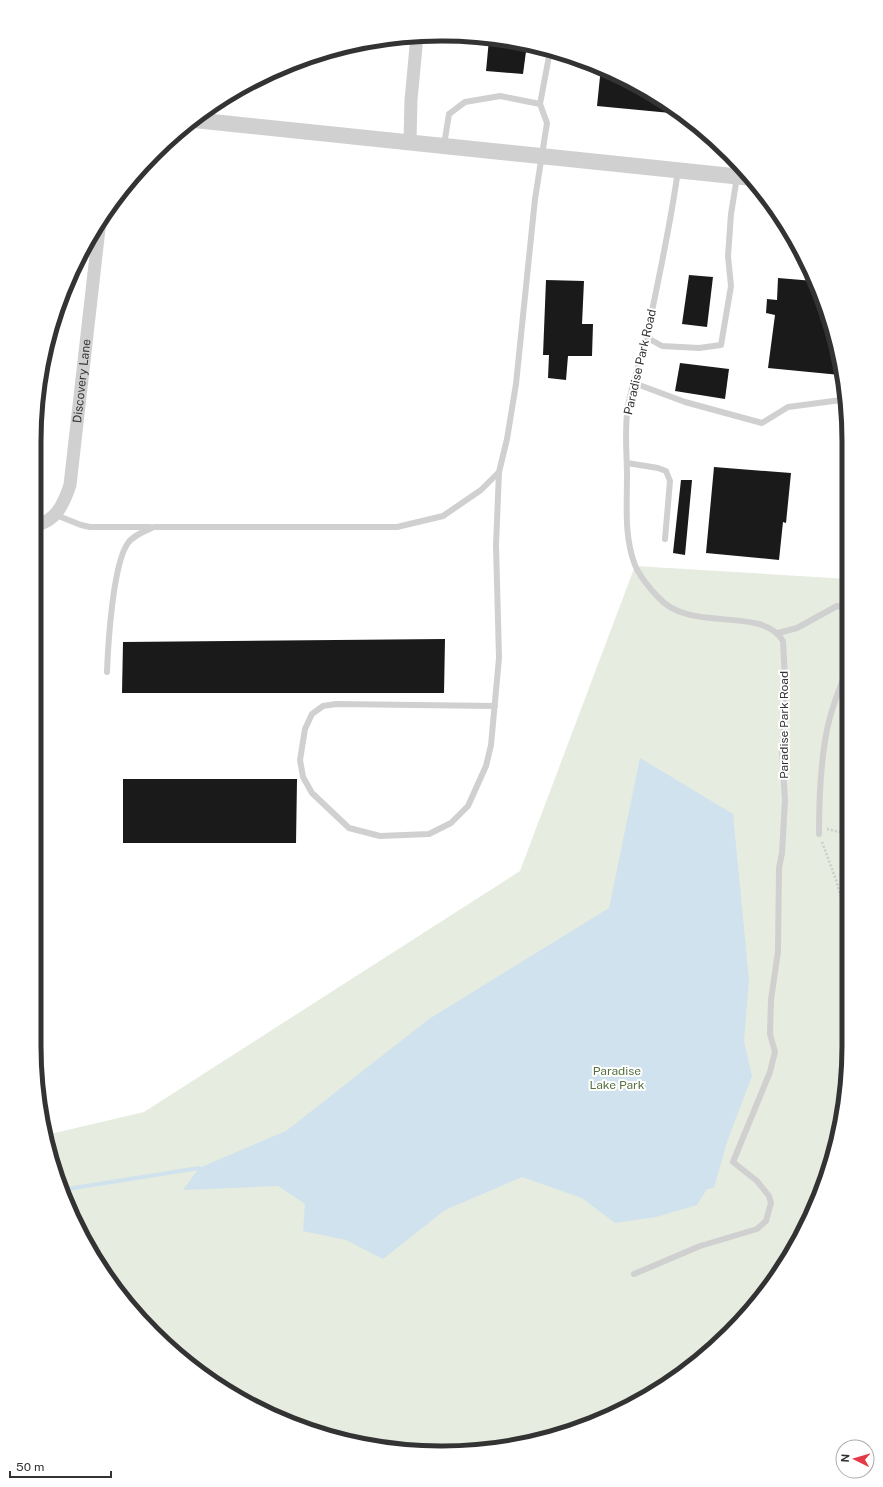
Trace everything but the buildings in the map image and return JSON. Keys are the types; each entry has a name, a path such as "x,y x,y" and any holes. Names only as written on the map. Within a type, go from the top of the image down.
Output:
{"street":[{"path":"410,141 411,100 416,42"},
{"path":"202,121 410,141 743,177"},
{"name":"Discovery Lane","path":"56,515 70,485 98,236"},
{"path":"41,523 46,522 56,515"}],"lane":[{"path":"495,706 336,704 323,706 312,714 305,730 300,760 303,777 312,793 349,828 380,836 428,834 451,823 468,806 486,766 491,745 495,706 499,658 496,545 498,472 507,440 516,384 541,156 547,123 540,104 549,56"},
{"path":"444,145 449,114 465,102 500,96 540,104"},
{"name":"Paradise Park Road","path":"634,1274 700,1246 757,1229 766,1220 771,1203 769,1196 757,1181 733,1162 770,1072 775,1052 770,1034 771,1000 780,924 779,868 782,853 785,800 782,750 786,700 783,641 778,633 763,624 683,614 673,610 657,597 635,566 626,515 625,438 628,414 672,213 678,170"},
{"path":"646,337 662,346 699,348 721,345 731,286 728,256 731,214 744,179"},
{"path":"634,383 685,402 762,423 788,407 840,400"},
{"path":"626,463 658,468 666,471 670,481 665,539"},
{"path":"56,515 90,527 397,527 442,516 481,490 498,472"},
{"path":"107,672 117,575 122,556 127,544 133,538 154,527"},
{"path":"778,633 797,628 837,606 842,607"},
{"path":"819,834 821,768 827,729 835,698 842,681"}],"path":[{"path":"819,827 842,833"},
{"path":"819,834 842,900"}],"green space":[{"name":"Paradise Lake Park","path":"635,566 842,579 842,1046 839,1098 828,1149 812,1199 801,1223 775,1268 743,1310 706,1347 664,1379 642,1392 595,1416 570,1425 494,1443 442,1446 389,1443 363,1438 313,1425 288,1416 264,1405 219,1379 177,1347 140,1310 108,1268 82,1223 62,1174 51,1134 144,1112 520,871"}],"water":[{"path":"640,758 733,814 749,980 744,1041 752,1076 727,1142 714,1188 707,1189 697,1205 656,1217 615,1223 582,1198 522,1177 445,1210 383,1259 346,1240 303,1231 305,1204 278,1186 183,1190 199,1168 286,1131 429,1019 609,908"}],"waterway":[{"path":"67,1189 199,1168"}]}
